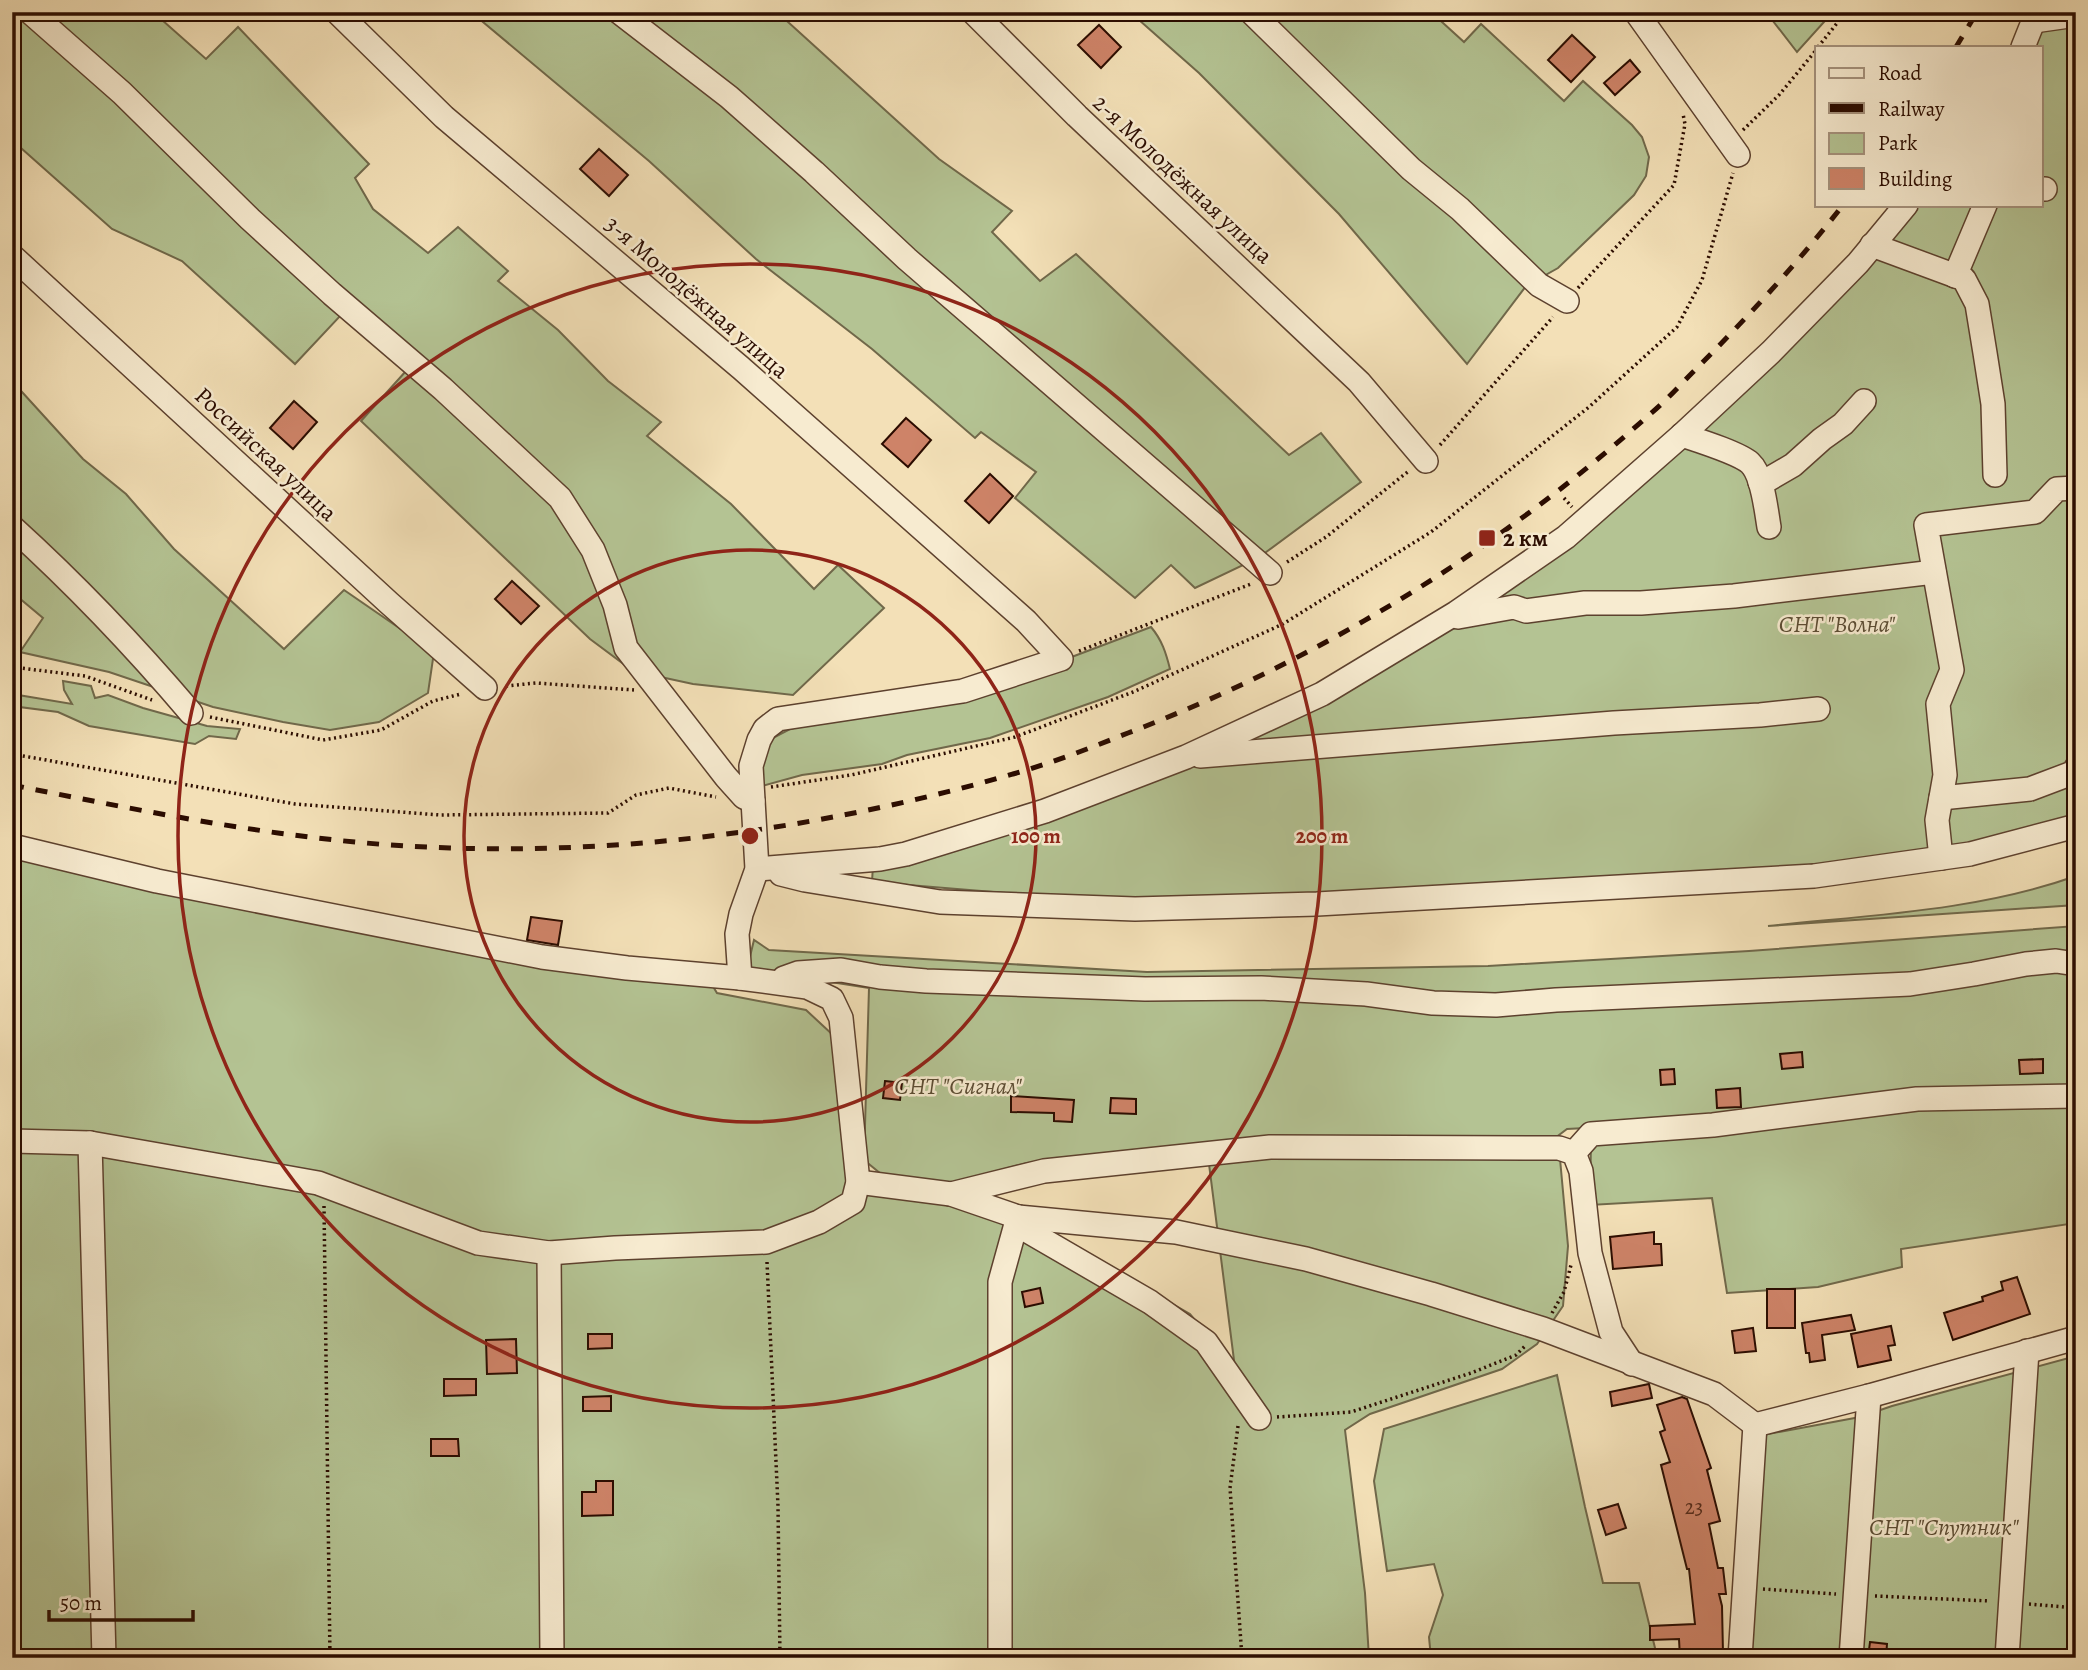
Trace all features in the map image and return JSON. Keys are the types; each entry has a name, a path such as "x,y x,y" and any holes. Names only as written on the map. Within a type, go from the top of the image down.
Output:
{"street":[{"path":"30,12 122,93 250,219 443,389 560,498 593,550 615,606 626,648 726,777 748,799"},
{"name":"3-я Молодёжная улица","path":"337,12 444,117 741,368 1026,621 1061,659"},
{"path":"619,12 729,97 907,260 1270,573"},
{"name":"2-я Молодёжная улица","path":"973,12 1077,116 1359,382 1426,461"},
{"path":"1251,12 1410,169 1460,209 1539,285 1567,301"},
{"path":"1636,12 1734,149"},
{"path":"2023,46 2036,16 2076,15"},
{"path":"757,869 880,859 906,854 1045,811 1186,757 1322,694 1446,620 1566,537 1771,352 1905,206"},
{"path":"1955,276 1985,206"},
{"path":"1872,245 1964,279 1977,304 1993,404 1995,475"},
{"name":"Российская улица","path":"12,256 485,688"},
{"path":"1760,482 1793,466 1843,424 1864,401"},
{"path":"1682,435 1720,448 1750,463 1760,482 1769,527"},
{"path":"1941,858 1937,820 1945,775 1938,704 1951,670 1926,525 2035,512 2057,489 2076,488"},
{"path":"12,527 60,570 123,634 191,713"},
{"path":"1446,620 1514,607 1526,611 1585,603 1640,603 1734,596 1934,572"},
{"path":"740,978 737,934 757,869 748,799 751,766 765,729 778,719 962,691 1061,659"},
{"path":"1186,757 1818,709"},
{"path":"1941,797 2030,789 2075,772 2076,768"},
{"path":"757,869 805,880 940,902 1136,909 1317,904 1814,876 1970,854 2076,826"},
{"path":"12,846 157,881 542,957 807,987 832,999 841,1018 858,1182 853,1202 820,1222 766,1242 549,1253 478,1243 318,1183 90,1143 12,1141"},
{"path":"771,982 798,973 841,970 926,981 1145,989 1261,988 1366,994 1433,1003 1496,1005 1910,984 2026,964 2056,961 2076,964"},
{"path":"1574,1153 1591,1134 1741,1122 1917,1099 2076,1096"},
{"path":"90,1143 104,1658"},
{"path":"951,1194 1044,1171 1270,1147 1559,1148 1574,1153"},
{"path":"1574,1153 1581,1171 1590,1253 1611,1332 1632,1364"},
{"path":"858,1182 951,1194 1018,1217 1175,1232 1306,1259 1543,1329 1714,1394 1755,1425"},
{"path":"1018,1217 1026,1230 1150,1302 1206,1342 1248,1420"},
{"path":"1000,1658 1000,1282 1018,1217"},
{"path":"549,1253 552,1658"},
{"path":"1755,1425 2076,1338"},
{"path":"2007,1658 2027,1351"},
{"path":"1851,1658 1869,1396"},
{"path":"1740,1658 1755,1425"}],"path":[{"path":"1819,46 1846,12"},
{"path":"12,754 295,804 440,815 608,813 636,795 669,789 712,797 748,799 776,785 851,775 1015,737 1121,696 1283,624 1431,532 1589,407 1677,327 1702,281 1734,149 1815,50"},
{"path":"1061,659 1253,583 1326,537 1426,461 1674,185 1685,124 1682,113"},
{"path":"12,667 85,676 156,701"},
{"path":"191,713 323,740 381,730 433,701 485,688 536,684 662,692"},
{"path":"323,1186 330,1658"},
{"path":"766,1242 778,1506 780,1658"},
{"path":"1242,1658 1230,1488 1238,1433 1248,1420 1351,1412 1471,1373 1516,1355 1543,1329 1564,1292 1570,1265"},
{"path":"1744,1588 2076,1608"}],"green space":[{"path":"12,12 153,12 206,59 238,27 369,164 355,178 373,209 428,253 458,227 508,271 498,281 558,330 608,381 661,422 647,436 731,504 814,589 838,565 884,608 793,695 693,684 633,671 590,639 361,421 406,371 340,316 295,364 182,261 112,229 12,140"},
{"path":"471,12 777,12 939,159 1012,211 992,232 1040,281 1076,254 1289,455 1321,433 1361,482 1258,558 1195,588 1171,565 1135,598 1015,498 1036,472 981,432 975,438 872,349 756,259 649,161"},
{"path":"1130,12 1431,12 1464,42 1481,24 1564,101 1583,81 1632,125 1642,137 1649,157 1646,176 1634,195 1558,268 1526,286 1467,364 1339,214 1199,73"},
{"path":"1766,12 1833,12 1797,52"},
{"name":"СНТ \"Волна\"","path":"2047,12 2076,12 2076,821 1925,854 1798,866 1354,891 1158,899 1054,897 872,882 873,865 1125,788 1520,579 1914,206 2042,206 2042,46 2030,46"},
{"path":"12,381 83,459 126,494 174,549 284,649 344,590 434,652 428,693 379,722 330,730 213,707 109,672 20,652 43,618 12,592"},
{"path":"1151,627 1163,647 1170,669 1108,697 990,738 907,755 882,764 802,775 762,786 763,752 769,740 790,729 1024,675"},
{"path":"63,681 91,686 95,698 108,695 207,726 240,729 236,739 209,736 195,744 89,726 58,712 12,706 12,694 72,704 64,690"},
{"path":"12,854 711,983 717,993 806,1010 834,1036 848,1191 943,1199 1031,1223 1190,1314 1235,1368 1209,1164 1268,1157 1559,1148 1568,1246 1563,1306 1537,1344 1502,1369 1370,1414 1345,1430 1365,1593 1369,1658 12,1658"},
{"path":"2076,876 2076,905 1768,926 1885,915 1962,904 2039,888"},
{"name":"СНТ \"Сигнал\"","path":"2076,926 2076,1223 1901,1249 1902,1267 1818,1287 1727,1293 1712,1198 1590,1205 1591,1140 1698,1122 1567,1129 1551,1141 1161,1153 1027,1163 952,1183 886,1178 864,1160 869,988 747,969 754,940 769,950 1147,972 1488,966 1749,951"},
{"name":"СНТ \"Спутник\"","path":"2076,1356 2076,1658 1750,1658 1763,1435 1860,1417"},
{"path":"1557,1375 1603,1583 1639,1583 1656,1652 1643,1658 1431,1658 1429,1637 1443,1595 1434,1564 1387,1571 1374,1481 1384,1429"}],"building":[{"path":"1099,25 1121,47 1101,68 1078,45"},
{"path":"1572,35 1595,57 1571,82 1548,60"},
{"path":"1630,60 1640,72 1615,95 1604,83"},
{"path":"599,149 628,175 609,196 580,169"},
{"path":"294,401 317,422 293,449 270,428"},
{"path":"906,418 931,440 908,467 882,444"},
{"path":"990,474 1013,496 989,523 965,501"},
{"path":"512,581 539,606 521,624 495,599"},
{"path":"531,917 562,921 558,945 527,940"},
{"path":"1802,1052 1803,1067 1782,1069 1780,1054"},
{"path":"2043,1059 2043,1073 2020,1074 2019,1060"},
{"path":"1674,1069 1675,1084 1661,1085 1660,1070"},
{"path":"885,1081 902,1083 900,1100 883,1098"},
{"path":"1740,1088 1741,1107 1717,1108 1716,1090"},
{"path":"1011,1096 1074,1100 1072,1122 1054,1121 1054,1113 1011,1112"},
{"path":"1111,1098 1136,1099 1136,1114 1110,1113"},
{"path":"1654,1232 1654,1244 1661,1244 1662,1265 1613,1269 1610,1237"},
{"path":"2017,1277 2030,1314 1953,1340 1944,1313 1983,1301 1982,1297 2003,1290 2001,1282"},
{"path":"1040,1288 1043,1303 1025,1307 1022,1292"},
{"path":"1767,1289 1795,1289 1795,1328 1767,1328"},
{"path":"1851,1315 1855,1330 1822,1335 1825,1360 1810,1362 1809,1353 1806,1353 1802,1323"},
{"path":"1891,1326 1895,1345 1888,1346 1891,1360 1858,1367 1851,1334"},
{"path":"1753,1328 1756,1351 1735,1353 1732,1331"},
{"path":"588,1334 612,1334 612,1348 588,1349"},
{"path":"516,1339 517,1373 487,1374 486,1340"},
{"path":"444,1379 476,1379 476,1395 444,1396"},
{"path":"1649,1384 1652,1398 1612,1406 1610,1392"},
{"path":"611,1396 611,1411 583,1411 583,1397"},
{"path":"1682,1397 1687,1399 1711,1468 1707,1470 1720,1521 1709,1524 1718,1568 1723,1568 1726,1594 1719,1594 1722,1606 1723,1653 1697,1653 1697,1658 1680,1658 1679,1639 1650,1640 1650,1626 1695,1624 1689,1569 1661,1465 1670,1462 1660,1432 1665,1430 1657,1405"},
{"path":"431,1439 458,1439 459,1456 431,1456"},
{"path":"596,1481 613,1481 613,1515 582,1516 582,1492 596,1492"},
{"path":"1618,1504 1626,1528 1606,1535 1598,1510"},
{"path":"1870,1642 1887,1644 1886,1658 1868,1658"}],"railway":[{"path":"1957,46 1977,12"},
{"path":"12,785 208,822 307,837 406,846 559,848 636,844 788,825 939,794 1028,770 1128,733 1269,672 1403,598 1468,556 1591,465 1661,405 1771,291 1842,206"}],"place":[{"name":"2 км","path":"1487,538"}]}
